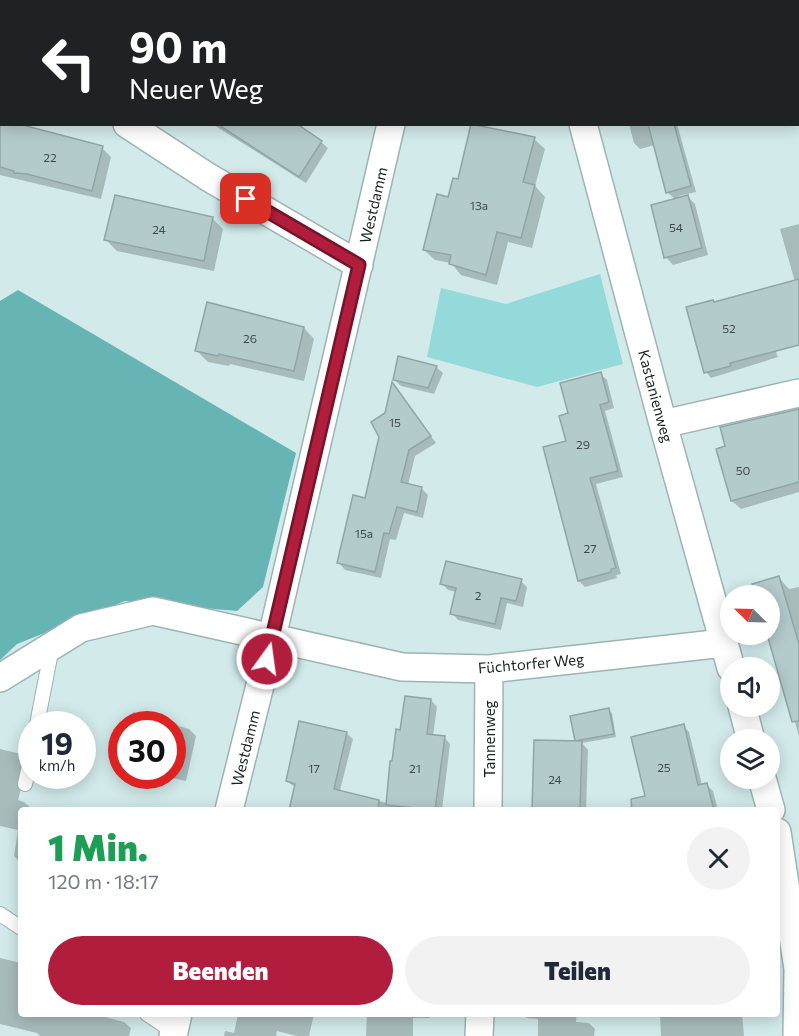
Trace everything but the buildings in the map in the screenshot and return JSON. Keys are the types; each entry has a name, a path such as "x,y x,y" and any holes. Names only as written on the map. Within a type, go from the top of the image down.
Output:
{"street":[{"path":"130,126 208,177 359,265"},
{"name":"Westdamm","path":"230,807 272,637 392,126"},
{"name":"Kastanienweg","path":"585,126 663,424 728,655"},
{"path":"663,424 799,393"},
{"name":"Füchtorfer Weg","path":"0,678 81,628 153,611 402,667 489,669 728,655"},
{"name":"Tannenweg","path":"488,807 489,669"},
{"path":"765,789 770,807"},
{"path":"780,850 797,952 797,1036"},
{"path":"479,1036 480,1017"}],"lane":[{"path":"40,711 52,646"},
{"path":"0,914 18,926"},
{"path":"153,1017 175,1027"}],"shaded area":[{"path":"600,274 623,364 537,387 427,357 441,288 506,304"},
{"path":"18,290 296,453 263,587 237,611 125,601 17,644 0,660 0,301"}],"route":[{"path":"246,199 359,265 267,659"}]}
